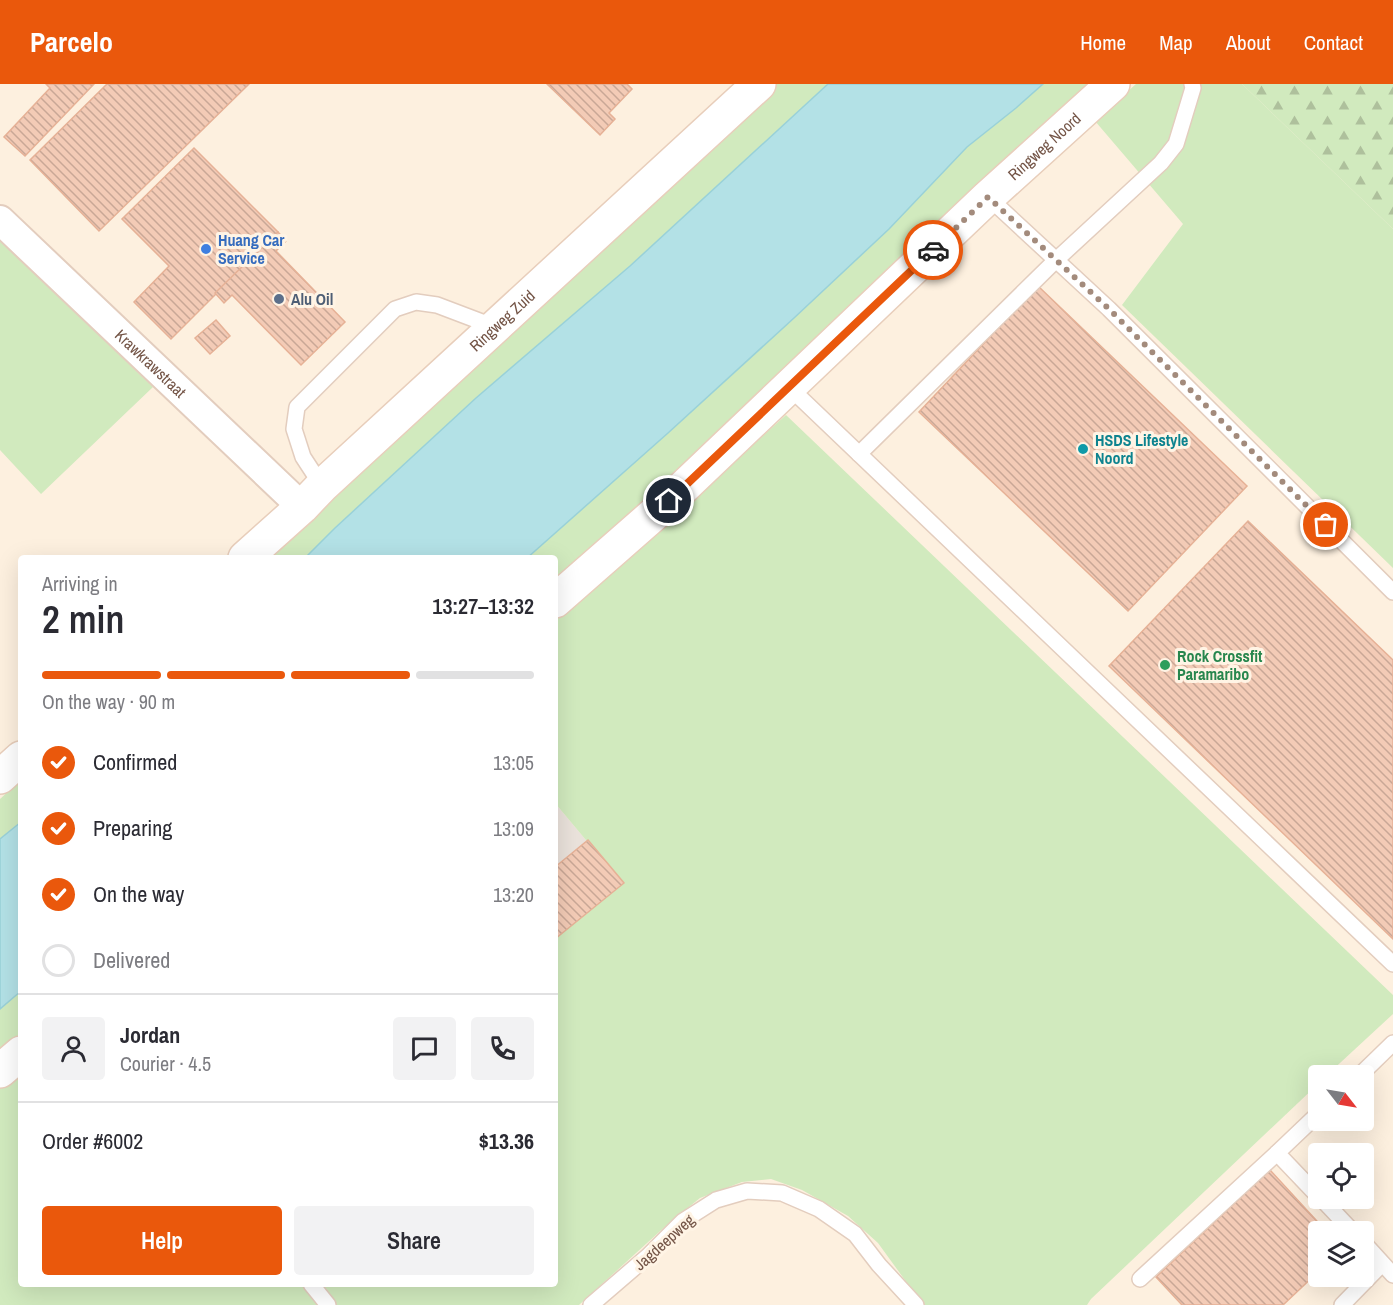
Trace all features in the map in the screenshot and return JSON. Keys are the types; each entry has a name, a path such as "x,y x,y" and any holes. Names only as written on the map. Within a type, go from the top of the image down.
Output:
{"street":[{"name":"Ringweg Zuid","path":"248,555 759,84"},
{"name":"Ringweg Noord","path":"558,598 669,501 988,197 1113,84"},
{"name":"Krawkrawstraat","path":"0,220 312,497"},
{"path":"0,777 18,761"},
{"path":"0,1071 18,1056"}],"lane":[{"path":"859,454 1056,260 1161,163 1176,144 1193,88 1192,84"},
{"path":"988,197 1109,309 1393,592"},
{"path":"312,497 294,429 297,407 395,309 416,302 437,305 496,327"},
{"path":"789,387 1393,964"},
{"path":"1370,1065 1393,1043"},
{"path":"1140,1279 1308,1124"},
{"path":"1277,1153 1308,1185"},
{"name":"Jagdeepweg","path":"591,1305 648,1256 683,1221 716,1200 747,1191 782,1193 819,1209 855,1234 879,1265 916,1305"},
{"path":"1331,1209 1343,1221"},
{"path":"1374,1255 1393,1275"},
{"path":"1349,1303 1382,1264"},
{"path":"313,1287 328,1305"}],"shaded area":[{"path":"558,807 621,882 558,934"}],"green space":[{"path":"775,84 828,84 630,266 476,398 308,555 267,555"},
{"path":"1043,84 1094,84 829,334 558,582 558,555 530,555 794,318 889,229 967,147"},
{"path":"1136,84 1242,84 1393,229 1393,568 1122,305 1183,224 1095,121"},
{"path":"1242,84 1393,84 1393,229"},
{"path":"0,236 153,387 41,494 0,450"},
{"path":"786,415 1393,995 1393,1014 1338,1065 1308,1065 1308,1093 1087,1305 923,1305 878,1243 848,1216 802,1190 771,1179 742,1182 700,1198 669,1223 579,1305 0,1305 0,1089 18,1074 18,1287 558,1287 558,934 621,882 558,807 558,618"},
{"path":"18,783 18,824 0,839 0,799"},
{"path":"18,994 18,1036 0,1052 0,1009"}],"water":[{"path":"828,84 1043,84 967,147 889,229 794,318 530,555 308,555 476,398 630,266"},
{"path":"18,824 18,994 0,1009 0,839"}],"building":[{"path":"46,84 94,84 25,156 4,137 50,88"},
{"path":"107,84 249,84 99,231 30,160"},
{"path":"547,84 627,84 632,89 609,113 615,119 600,135"},
{"name":"Huang Car Service","path":"194,148 278,232 171,339 134,302 169,266 122,219"},
{"name":"Alu Oil","path":"278,232 286,241 276,251 345,322 301,365 232,295 224,303 215,293"},
{"name":"HSDS Lifestyle Noord","path":"1038,286 1247,486 1128,611 919,412"},
{"path":"216,320 230,336 210,354 195,338"},
{"path":"1248,521 1393,660 1393,939 1109,666"},
{"path":"588,840 624,883 558,937 558,865"},
{"path":"1270,1170 1317,1221 1308,1221 1308,1281 1283,1305 1182,1305 1156,1277"}],"way so far":[{"path":"933,250 988,197 1109,309 1326,525"}],"place":[{"name":"Huang Car Service","path":"206,249"},
{"name":"Alu Oil","path":"279,299"},
{"name":"HSDS Lifestyle Noord","path":"1083,449"},
{"name":"Rock Crossfit Paramaribo","path":"1165,665"}],"route":[{"path":"669,501 933,250"}]}
